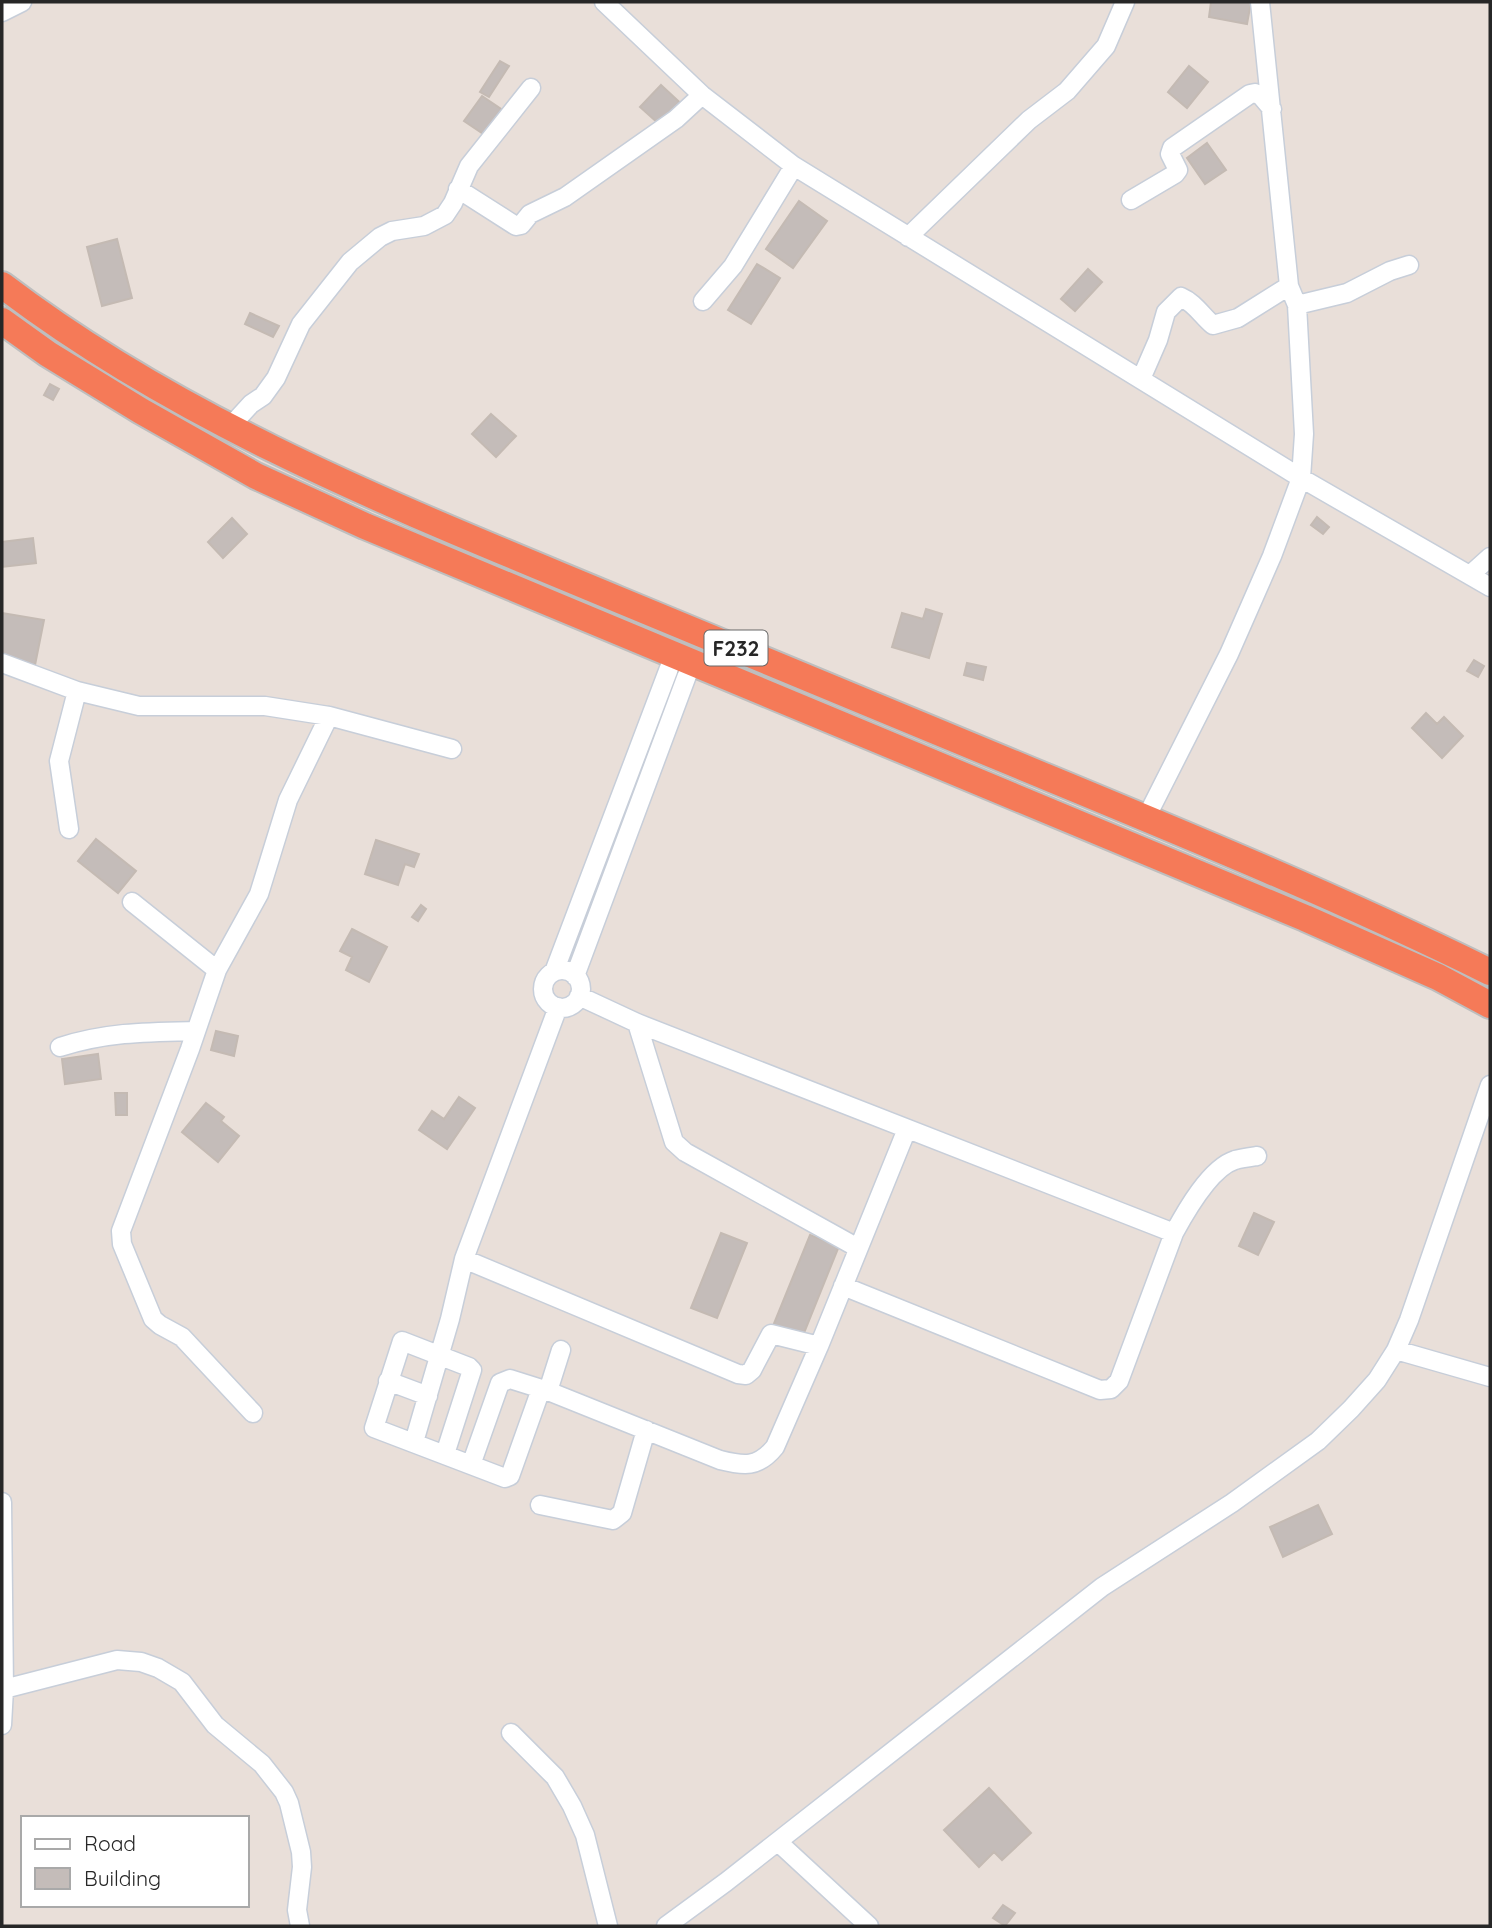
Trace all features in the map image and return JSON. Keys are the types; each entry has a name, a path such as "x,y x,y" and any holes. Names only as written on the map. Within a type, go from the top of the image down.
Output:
{"highway":[{"name":"F232","path":"2,285 41,314 145,381 229,428 363,493 1146,818 1420,937 1490,972"},
{"name":"F232","path":"2,321 59,362 256,476 365,526 1305,918 1438,977 1490,1005"}],"street":[{"path":"2,12 22,2"},
{"path":"604,2 702,95 794,166 1301,478 1490,587"},
{"path":"908,237 1029,120 1067,91 1106,46 1125,2"},
{"path":"1146,818 1229,654 1272,556 1301,478 1304,434 1297,304 1289,286 1260,2"},
{"path":"229,428 262,396 276,378 301,324 350,262 380,237 392,231 424,226 445,215 469,166 531,88"},
{"path":"1130,200 1175,174 1178,170 1170,154 1172,148 1250,94 1261,96 1272,109"},
{"path":"458,189 516,226 521,225 530,215 565,197 676,119 702,95"},
{"path":"703,301 733,266 794,166"},
{"path":"1297,304 1348,293 1390,271 1409,265"},
{"path":"1141,379 1158,340 1166,312 1181,297 1191,301 1201,316 1213,325 1238,318 1289,286"},
{"path":"1470,575 1490,557"},
{"path":"554,972 565,970 575,975 580,985 579,996 570,1006 558,1007 548,1001 544,991 546,980 554,972 683,659"},
{"path":"575,975 683,659"},
{"path":"2,663 77,691 139,706 265,706 329,716 452,750"},
{"path":"69,829 59,761 77,691"},
{"path":"253,1413 183,1337 153,1319 122,1244 121,1231 217,970 259,894 289,800 329,716"},
{"path":"132,902 217,970"},
{"path":"579,996 637,1023 1174,1233"},
{"path":"414,1442 464,1259 558,1007"},
{"path":"637,1023 674,1142 685,1152 858,1248"},
{"path":"60,1047 91,1038 124,1033 196,1031"},
{"path":"666,1926 778,1842 1102,1587 1232,1503 1318,1441 1351,1409 1377,1380 1396,1350 1409,1320 1490,1085"},
{"path":"471,1465 500,1383 505,1380 545,1390 732,1463 748,1465 765,1460 775,1447 819,1346 907,1129"},
{"path":"843,1286 1100,1390 1111,1389 1119,1381 1174,1233 1185,1212 1216,1173 1232,1161 1257,1156"},
{"path":"464,1259 738,1374 746,1375 752,1370 771,1334 819,1346"},
{"path":"446,1454 472,1370 402,1341 374,1428 505,1478 510,1476 561,1350"},
{"path":"1396,1350 1490,1377"},
{"path":"388,1381 428,1396"},
{"path":"460,1409 487,1418"},
{"path":"540,1505 613,1520 618,1518 622,1513 646,1430"},
{"path":"2,1502 2,1725"},
{"path":"4,1689 117,1660 141,1662 182,1682 215,1725 262,1764 284,1791 301,1852 297,1910 299,1926"},
{"path":"510,1733 555,1777 572,1807 585,1835 608,1926"},
{"path":"778,1842 869,1926"}],"building":[{"path":"1211,2 1251,2 1247,24 1209,17"},
{"path":"500,61 509,66 489,97 480,92"},
{"path":"1189,66 1208,82 1187,108 1168,92"},
{"path":"661,85 688,110 668,132 640,107"},
{"path":"482,96 513,117 495,142 464,121"},
{"path":"1207,143 1226,170 1205,184 1187,158"},
{"path":"799,201 827,221 793,268 766,249"},
{"path":"117,239 132,298 102,306 87,247"},
{"path":"757,264 780,278 751,324 728,310"},
{"path":"1088,269 1102,282 1075,311 1061,299"},
{"path":"250,313 279,326 273,337 245,324"},
{"path":"50,384 59,389 53,400 44,395"},
{"path":"491,414 516,436 496,457 472,434"},
{"path":"1317,517 1329,527 1323,534 1311,525"},
{"path":"232,518 247,534 223,558 208,542"},
{"path":"33,538 36,563 2,567 2,542"},
{"path":"926,609 942,614 929,658 892,647 902,613 923,619"},
{"path":"2,613 44,620 34,670 7,666 9,656 2,654"},
{"path":"1474,660 1484,666 1478,677 1467,671"},
{"path":"967,663 986,667 983,680 964,675"},
{"path":"1426,713 1437,724 1444,717 1463,736 1442,758 1412,728"},
{"path":"96,839 136,871 118,893 78,861"},
{"path":"376,840 419,854 414,867 405,864 398,885 365,874"},
{"path":"421,905 426,909 418,921 412,917"},
{"path":"352,929 387,947 369,982 346,970 352,957 340,951"},
{"path":"216,1031 238,1036 234,1056 211,1050"},
{"path":"98,1054 101,1079 65,1084 62,1059"},
{"path":"115,1093 127,1093 127,1115 116,1115"},
{"path":"459,1097 475,1108 447,1149 419,1130 432,1111 444,1119"},
{"path":"206,1103 224,1117 221,1121 239,1136 218,1162 182,1132"},
{"path":"1254,1213 1274,1222 1258,1255 1239,1246"},
{"path":"721,1233 747,1243 717,1318 691,1308"},
{"path":"810,1235 839,1246 802,1338 773,1326"},
{"path":"1318,1505 1332,1534 1283,1557 1270,1527"},
{"path":"989,1788 1031,1833 1002,1860 994,1852 979,1867 944,1830"},
{"path":"1003,1905 1015,1913 1005,1926 993,1918"}]}
